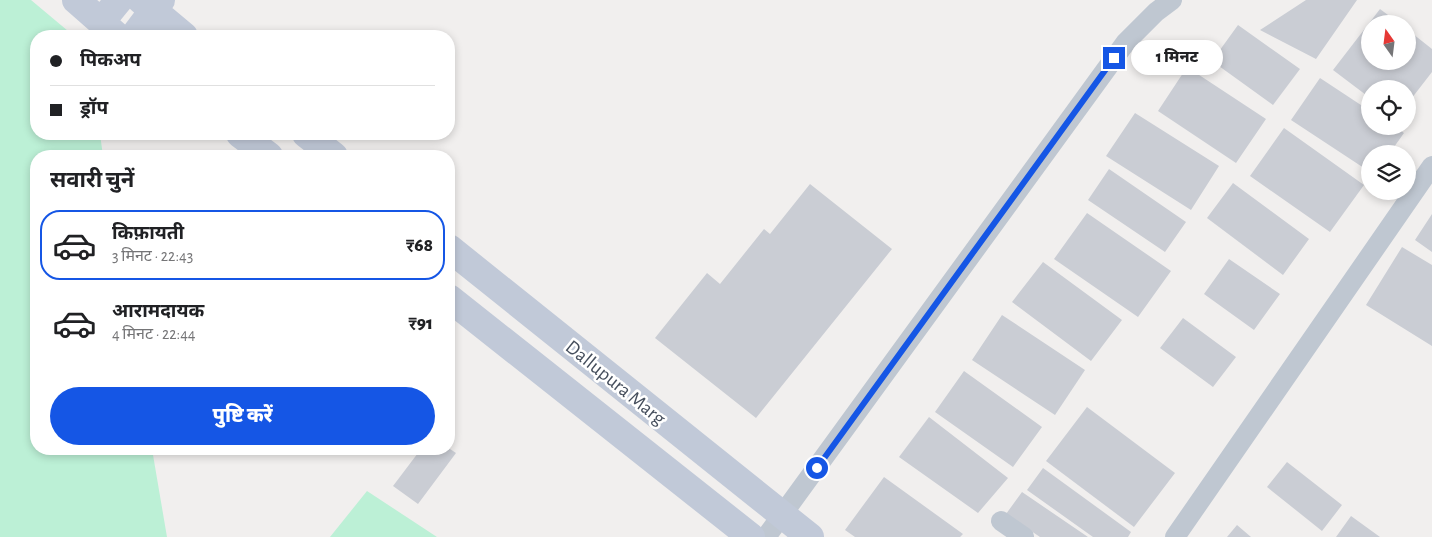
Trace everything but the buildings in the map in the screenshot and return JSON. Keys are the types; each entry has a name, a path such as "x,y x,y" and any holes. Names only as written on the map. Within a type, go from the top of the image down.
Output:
{"main road":[{"path":"76,0 109,29 119,0"},
{"path":"137,30 151,4 178,30"},
{"path":"248,140 260,150"},
{"path":"314,140 326,150"},
{"name":"Dallupura Marg","path":"455,253 810,537"},
{"name":"Dallupura Marg","path":"455,303 751,537"}],"street":[{"path":"766,537 1126,42 1156,12 1172,0"},
{"path":"1175,537 1432,166"},
{"path":"1001,521 1024,537"}],"green space":[{"path":"0,0 31,0 67,30 30,30 30,140 101,140 102,150 30,150 30,455 153,455 167,537 0,537"},
{"path":"367,491 437,537 330,537"}],"route":[{"path":"817,468 1114,58"}]}
